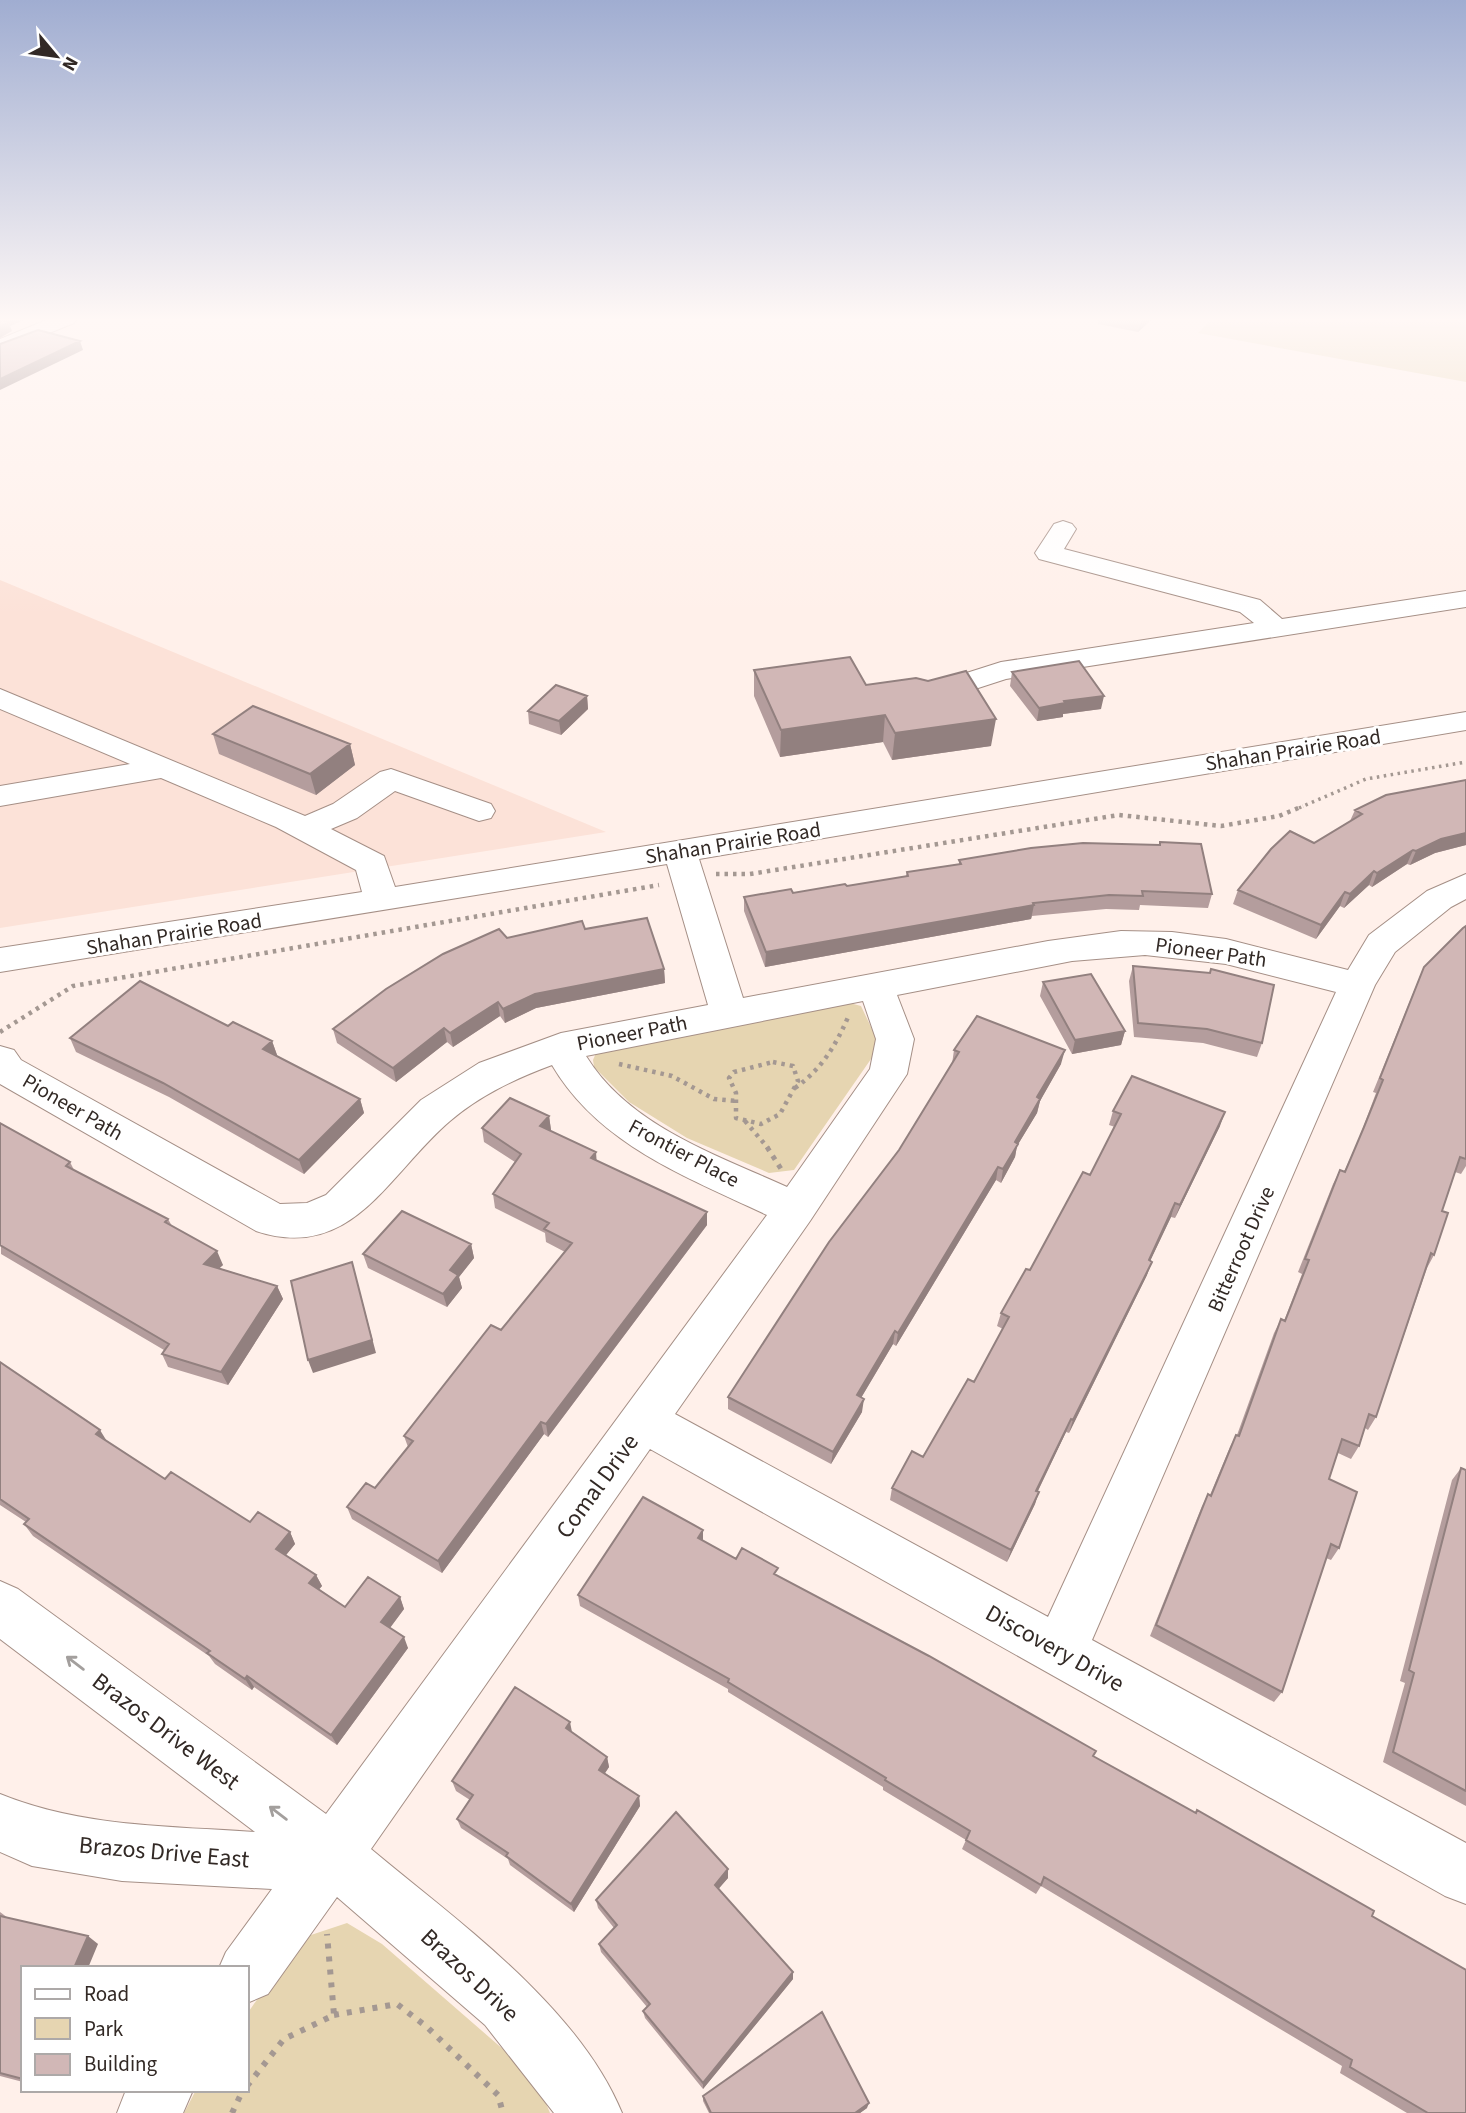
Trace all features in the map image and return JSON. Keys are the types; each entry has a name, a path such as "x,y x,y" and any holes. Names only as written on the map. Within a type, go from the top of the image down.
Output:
{"street":[{"path":"1063,529 1048,553 1250,606 1276,628"},
{"path":"924,696 1001,671 1466,599"},
{"path":"0,698 303,829 372,864 381,901"},
{"name":"Shahan Prairie Road","path":"0,960 381,901 684,865 1466,721"},
{"path":"0,796 164,768"},
{"path":"303,829 345,811 391,779 479,811"},
{"path":"684,865 729,1013"},
{"name":"Bitterroot Drive","path":"1060,1651 1357,985 1382,944 1439,899 1466,886"},
{"name":"Pioneer Path","path":"0,1060 7,1070 139,1145 271,1219 289,1224 324,1216 341,1207 436,1110 471,1085 512,1065 561,1047 729,1013 863,997 1084,948 1143,943 1213,948 1283,963 1357,985"},
{"name":"Comal Drive","path":"248,1972 643,1421 790,1192 888,1074 897,1055 897,1039 863,997"},
{"name":"Frontier Place","path":"561,1047 574,1075 602,1105 652,1140 790,1192"},
{"name":"Discovery Drive","path":"643,1421 1466,1875"},
{"name":"Brazos Drive West","path":"0,1607 332,1854"},
{"name":"Brazos Drive East","path":"0,1823 32,1837 122,1852 257,1861 332,1854"},
{"name":"Brazos Drive","path":"332,1854 507,2003 590,2113"},
{"path":"149,2113 160,2092"}],"path":[{"path":"0,1032 73,986 609,895 684,865 711,874 750,874 1119,815 1221,826 1279,816 1366,779 1466,762"},
{"path":"794,1089 810,1079 828,1059 863,997"},
{"path":"773,1062 793,1066 798,1082 780,1114 771,1120 761,1124 736,1118 736,1101 729,1078 734,1072 773,1062"},
{"path":"616,1063 680,1079 714,1099 736,1101"},
{"path":"745,1121 749,1130 769,1146 790,1192"},
{"path":"327,1926 334,2015"},
{"path":"248,2085 284,2039 334,2015 397,2004 427,2027 498,2095 503,2113"},
{"path":"232,2113 242,2092"}],"shaded area":[{"path":"0,580 606,832 0,928"}],"green space":[{"path":"846,1002 861,1006 880,1046 794,1170 769,1173 687,1138 629,1102 594,1067 593,1060 599,1046"},
{"path":"347,1923 382,1944 535,2077 550,2113 184,2113 195,2092 248,2092 248,2013 299,1939"}],"building":[{"path":"850,657 866,685 916,678 928,681 966,671 996,719 895,733 885,715 781,730 754,670"},
{"path":"1079,661 1104,696 1064,701 1065,703 1039,708 1012,672"},
{"path":"556,685 587,696 559,721 528,711"},
{"path":"253,706 350,744 310,774 213,734"},
{"path":"1466,780 1466,833 1413,850 1377,873 1374,871 1350,894 1345,892 1321,925 1238,890 1271,849 1290,831 1314,843 1362,814 1355,810 1386,795"},
{"path":"1160,842 1201,844 1212,894 1142,891 1143,896 1109,895 1033,903 1034,905 766,952 744,897 791,889 793,893 908,876 907,872 961,864 959,860 1031,848 1083,843 1160,845"},
{"path":"647,918 664,969 535,994 503,1009 498,1002 450,1033 444,1028 393,1068 333,1029 386,989 443,954 499,929 507,938 582,921 585,929"},
{"path":"1466,926 1466,1159 1460,1157 1442,1211 1448,1213 1434,1255 1431,1253 1376,1417 1369,1414 1359,1446 1342,1439 1329,1479 1357,1492 1339,1548 1331,1544 1282,1692 1156,1625 1208,1494 1211,1496 1236,1435 1239,1436 1281,1319 1285,1321 1309,1260 1305,1259 1340,1170 1345,1172 1364,1127 1383,1080 1380,1078 1424,967"},
{"path":"1133,966 1210,973 1211,969 1274,985 1262,1043 1207,1029 1138,1023"},
{"path":"1091,974 1125,1031 1075,1040 1043,982"},
{"path":"140,981 228,1026 233,1022 272,1041 263,1049 360,1099 299,1160 163,1083 70,1038"},
{"path":"977,1016 1065,1050 1037,1097 1040,1099 1003,1169 998,1167 898,1333 895,1331 857,1395 864,1399 833,1452 728,1397 829,1242 899,1150 959,1052 954,1050"},
{"path":"1132,1076 1225,1112 1180,1205 1175,1203 1149,1260 1152,1262 1073,1420 1071,1419 1011,1550 892,1488 912,1451 923,1457 968,1379 974,1382 1009,1317 1001,1313 1026,1269 1030,1270 1083,1172 1090,1175 1121,1114 1113,1111"},
{"path":"510,1098 549,1116 540,1126 596,1152 591,1158 707,1212 546,1424 541,1422 438,1561 347,1507 366,1483 375,1488 413,1441 404,1436 491,1325 501,1330 572,1243 544,1229 549,1223 493,1194 521,1154 482,1128"},
{"path":"0,1123 70,1162 66,1166 168,1219 165,1222 217,1251 204,1264 277,1286 221,1372 162,1354 169,1344 0,1245"},
{"path":"402,1211 471,1244 450,1270 458,1275 443,1294 363,1254"},
{"path":"352,1262 372,1340 308,1360 291,1281"},
{"path":"0,1362 100,1430 96,1434 165,1479 171,1472 250,1522 258,1512 290,1532 276,1549 316,1575 309,1583 345,1607 368,1577 400,1597 381,1622 404,1637 331,1735 247,1676 245,1679 207,1653 210,1651 24,1524 29,1519 0,1499"},
{"path":"1461,1468 1466,1470 1466,1791 1393,1752 1414,1673 1409,1670"},
{"path":"643,1497 703,1530 698,1538 736,1559 742,1548 778,1568 774,1574 929,1656 1096,1751 1093,1756 1196,1813 1197,1810 1374,1911 1372,1916 1466,1970 1466,2113 1428,2113 1350,2067 1352,2060 1044,1877 1041,1885 966,1840 970,1831 728,1682 729,1679 578,1595"},
{"path":"515,1687 570,1722 566,1728 607,1757 599,1770 639,1796 571,1904 506,1856 508,1853 457,1819 473,1795 452,1781"},
{"path":"676,1812 728,1869 715,1885 793,1972 703,2083 643,2011 650,2004 599,1944 617,1925 596,1900"},
{"path":"0,1916 88,1936 75,1966 21,1966 21,2078 0,2073"},
{"path":"822,2012 869,2103 855,2113 711,2113 703,2096"}]}
